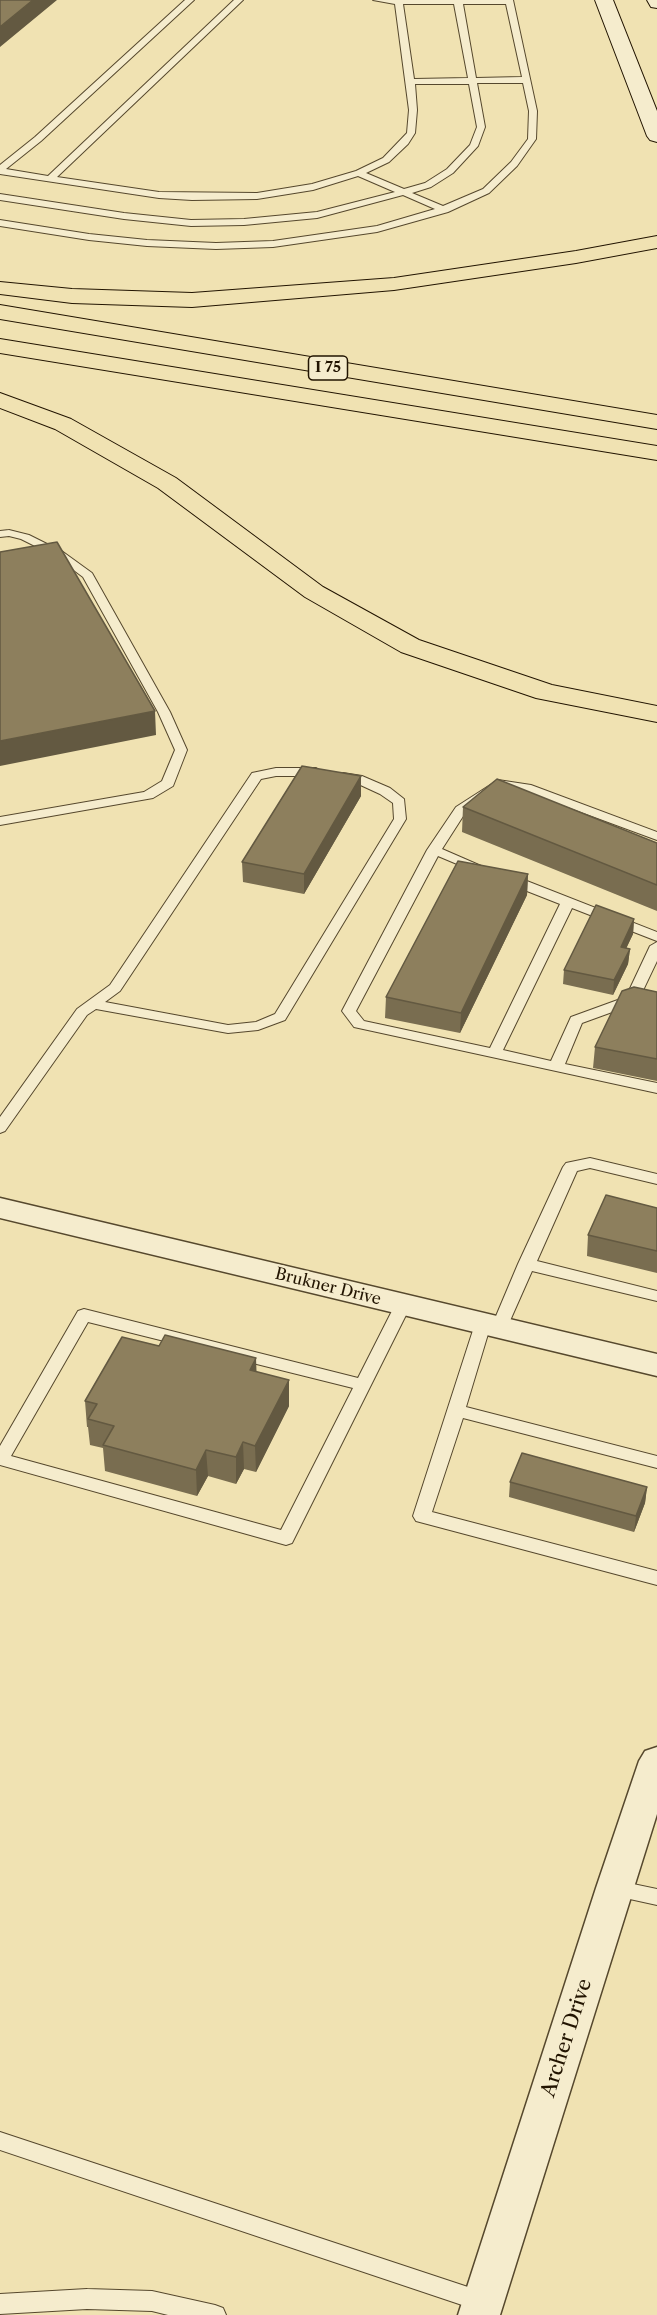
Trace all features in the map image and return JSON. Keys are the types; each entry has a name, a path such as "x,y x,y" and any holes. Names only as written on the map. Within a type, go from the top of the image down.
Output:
{"highway":[{"path":"0,288 72,296 192,300 394,284 576,257 657,242"},
{"name":"I 75","path":"0,312 657,422"},
{"name":"I 75","path":"0,346 657,453"},
{"path":"0,400 63,424 167,483 314,592 410,646 546,692 657,714"}],"main road":[{"path":"604,0 657,136"}],"street":[{"name":"Brukner Drive","path":"0,1208 657,1365"},
{"name":"Archer Drive","path":"481,2308 614,1888 657,1761"}],"lane":[{"path":"0,170 38,139 190,0"},
{"path":"50,179 239,0"},
{"path":"0,223 89,237 216,246 273,244 377,229 445,210 486,191 514,164 532,139 533,111 509,1 377,0"},
{"path":"0,170 159,195 222,197 284,192 313,187 359,173 386,160 411,133 413,110 398,1"},
{"path":"0,197 124,216 191,222 223,222 316,215 365,204 428,185 450,171 474,146 481,127 458,2"},
{"path":"409,82 525,80"},
{"path":"359,173 445,210"},
{"path":"0,534 9,533 25,537 59,554 87,575 164,711 181,750 168,783 148,795 0,821"},
{"path":"0,1128 82,1012 93,1004 115,988 257,776 276,772 311,771 357,779 385,791 399,802 400,819 280,1017 258,1026 228,1029 93,1004"},
{"path":"657,836 526,788 498,784 462,807 434,850 349,1011 358,1024 657,1088"},
{"path":"434,850 657,937"},
{"path":"495,1053 568,902"},
{"path":"632,1000 657,946"},
{"path":"556,1066 576,1020 632,1000 649,1003"},
{"path":"657,1179 590,1163 571,1167 526,1264 491,1326 457,1411 422,1516 657,1578"},
{"path":"526,1264 657,1296"},
{"path":"363,1384 84,1315 0,1459 286,1538 403,1305"},
{"path":"457,1411 657,1462"},
{"path":"614,1888 657,1897"},
{"path":"0,2141 481,2308"},
{"path":"0,2304 87,2299 152,2301 215,2315"}],"building":[{"path":"0,0 33,0 0,27"},
{"path":"57,542 155,711 0,741 0,552"},
{"path":"302,766 361,776 304,874 242,862"},
{"path":"497,779 657,843 657,885 463,807"},
{"path":"458,861 528,874 461,1013 386,997"},
{"path":"596,905 634,919 621,947 630,949 614,980 564,970"},
{"path":"634,987 657,992 657,1059 595,1047 622,991"},
{"path":"606,1195 657,1208 657,1251 588,1235"},
{"path":"165,1335 256,1358 250,1370 289,1380 255,1446 243,1442 236,1457 206,1450 196,1470 103,1445 114,1426 88,1419 97,1404 85,1401 122,1337 159,1346"},
{"path":"522,1453 647,1487 636,1516 510,1482"}]}
